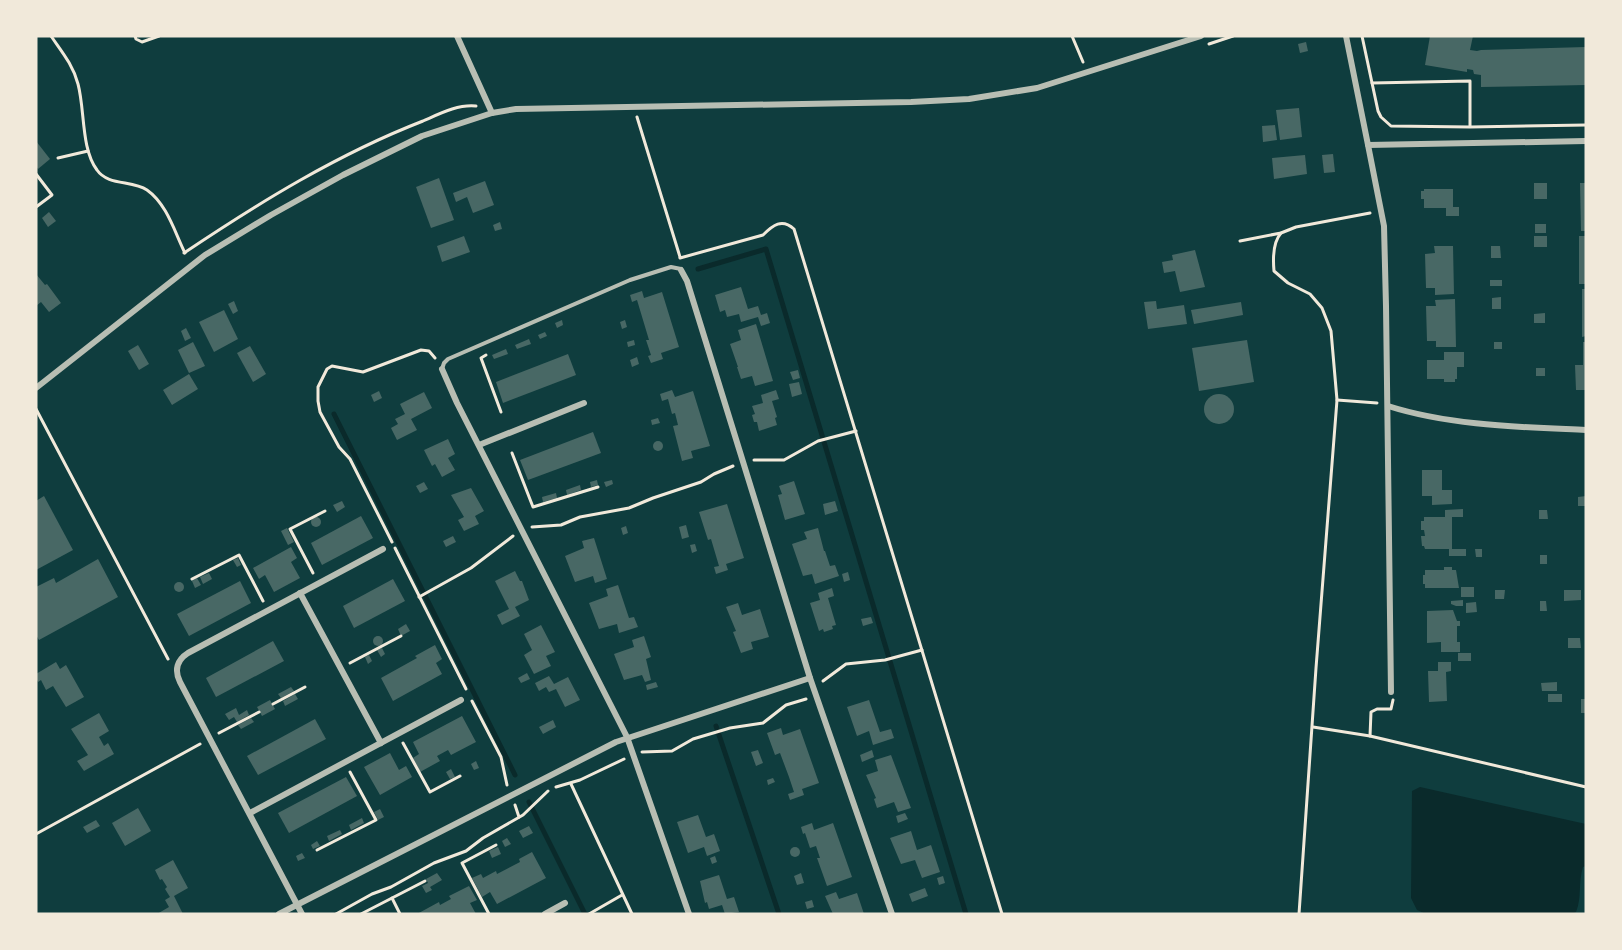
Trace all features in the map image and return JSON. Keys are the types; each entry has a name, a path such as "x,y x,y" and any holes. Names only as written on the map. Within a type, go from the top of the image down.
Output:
{"street":[{"path":"457,36 492,113"},
{"path":"36,388 205,255 271,215 396,149 449,126 492,113 516,109 911,102 1004,94 1060,82 1201,36"},
{"path":"1346,36 1382,211 1386,294 1391,692"},
{"path":"1368,145 1586,141"},
{"path":"681,270 687,281 811,682 892,914"},
{"path":"442,369 627,737 689,914"},
{"path":"479,445 584,404"},
{"path":"1388,406 1437,417 1495,425 1586,430"},
{"path":"302,914 177,678 177,665 184,655 383,549"},
{"path":"300,593 381,743"},
{"path":"279,914 627,737 811,682"},
{"path":"250,813 461,700"},
{"path":"544,914 565,903"}],"lane":[{"path":"442,369 448,359 630,280 671,267 681,270"}],"path":[{"path":"51,36 69,62 77,79 88,151 96,169 102,176 139,186 153,196 167,214 184,253"},
{"path":"135,36 142,42 159,36"},
{"path":"1072,36 1083,63"},
{"path":"1202,46 1233,36"},
{"path":"1362,36 1378,111 1391,126 1586,125"},
{"path":"1371,83 1470,81 1470,143"},
{"path":"634,107 680,258 681,270"},
{"path":"58,158 88,151"},
{"path":"36,174 52,195 36,207"},
{"path":"1240,241 1281,233 1296,226 1382,211"},
{"path":"680,258 763,235 779,223 785,223 794,229 1002,914"},
{"path":"1281,233 1277,237 1275,247 1274,271 1288,283 1310,294 1322,308 1331,331 1337,400 1299,914"},
{"path":"442,369 432,353 421,350 363,372 332,366 327,369 318,387 318,401 320,412 339,447 350,459 501,757 505,781 519,817"},
{"path":"491,353 481,358 501,412"},
{"path":"1337,400 1370,402"},
{"path":"36,409 166,655 171,662 177,665"},
{"path":"421,596 471,568 505,540 522,530 536,526 561,525 580,516 630,508 652,498 701,483 725,468 755,459 784,460 818,441 856,431"},
{"path":"512,453 533,507 598,487"},
{"path":"318,583 290,529 325,511"},
{"path":"192,579 238,555 268,610"},
{"path":"341,668 401,636"},
{"path":"811,682 824,680 846,664 885,660 922,650"},
{"path":"273,704 305,687"},
{"path":"1370,736 1371,712 1377,709 1393,708 1391,692"},
{"path":"336,914 391,887 434,862 466,851 519,817 553,788 571,784 634,754 672,750 693,739 724,730 763,723 786,705 816,696"},
{"path":"36,834 259,712"},
{"path":"1313,727 1338,729 1370,736 1586,787"},
{"path":"398,734 430,792 460,776"},
{"path":"317,850 375,820 345,762"},
{"path":"571,784 632,914"},
{"path":"489,914 462,863 496,845"},
{"path":"361,914 425,881"},
{"path":"591,913 622,895"},
{"path":"392,898 400,914"}],"water":[{"path":"1420,787 1586,824 1586,866 1583,867 1576,912 1572,914 1426,914 1417,910 1411,898 1412,791"}],"building":[{"path":"1430,36 1473,36 1470,50 1477,51 1586,47 1586,85 1481,87 1481,75 1474,74 1473,70 1467,69 1467,72 1425,65"},
{"path":"1306,42 1308,51 1300,53 1298,44"},
{"path":"1299,108 1302,137 1280,140 1276,110"},
{"path":"1275,125 1277,140 1263,142 1262,126"},
{"path":"36,141 50,159 38,169 36,166"},
{"path":"1333,154 1335,172 1324,173 1322,155"},
{"path":"1305,155 1307,174 1274,179 1272,158"},
{"path":"439,178 454,220 431,228 416,187"},
{"path":"485,181 494,205 473,213 467,197 456,202 453,193"},
{"path":"1534,183 1547,183 1547,199 1534,199"},
{"path":"1580,183 1586,183 1586,231 1581,231"},
{"path":"1424,189 1453,189 1453,207 1459,207 1459,216 1446,216 1446,208 1424,208 1421,191"},
{"path":"49,212 56,221 48,227 42,218"},
{"path":"500,222 502,229 495,231 493,225"},
{"path":"1535,224 1546,224 1546,233 1535,233"},
{"path":"464,236 470,252 442,262 437,246"},
{"path":"1534,236 1547,236 1547,247 1534,247"},
{"path":"1579,236 1586,236 1586,284 1579,284"},
{"path":"1434,246 1453,246 1454,294 1435,295 1435,288 1426,288 1425,254 1435,253"},
{"path":"1491,246 1500,246 1501,258 1491,258"},
{"path":"1195,250 1205,287 1180,292 1175,271 1164,273 1162,262 1173,260 1172,255"},
{"path":"36,274 45,285 47,284 61,303 49,312 41,302 36,306"},
{"path":"1490,280 1502,280 1502,286 1490,286"},
{"path":"741,287 748,309 758,306 761,315 767,313 770,323 761,326 758,317 741,322 739,314 727,317 725,310 720,312 715,295"},
{"path":"1582,289 1586,289 1586,336 1582,337"},
{"path":"642,291 644,298 662,292 679,347 661,353 663,359 651,363 646,340 649,340 637,300 632,302 630,295"},
{"path":"1501,297 1501,309 1492,309 1492,298"},
{"path":"1455,299 1456,347 1436,347 1436,341 1427,341 1426,306 1436,306 1435,300"},
{"path":"234,301 238,311 233,314 228,304"},
{"path":"1156,301 1157,309 1184,305 1187,324 1148,329 1144,302"},
{"path":"1241,302 1243,315 1194,324 1191,310"},
{"path":"224,310 238,339 214,352 199,322"},
{"path":"1545,313 1545,323 1534,323 1534,314"},
{"path":"562,320 563,325 557,328 555,323"},
{"path":"625,320 627,327 622,329 620,322"},
{"path":"756,324 773,381 755,386 752,376 741,379 730,344 741,340 738,330"},
{"path":"186,328 191,338 185,341 181,331"},
{"path":"545,332 547,336 540,339 538,335"},
{"path":"529,339 531,344 517,349 515,345"},
{"path":"634,340 635,345 628,347 627,342"},
{"path":"1247,340 1254,382 1199,391 1192,348"},
{"path":"193,342 205,366 189,373 178,350"},
{"path":"1494,342 1502,342 1502,349 1494,349"},
{"path":"1583,342 1586,342 1586,390 1576,390 1575,365 1583,365"},
{"path":"138,345 149,364 139,370 128,351"},
{"path":"250,346 266,374 253,382 237,353"},
{"path":"506,349 508,354 494,359 492,355"},
{"path":"1444,352 1464,352 1464,367 1457,367 1455,382 1444,382 1444,379 1427,379 1427,360 1444,360"},
{"path":"568,354 576,375 503,403 496,382"},
{"path":"637,357 639,364 632,367 630,360"},
{"path":"1536,368 1545,368 1545,376 1536,376"},
{"path":"798,370 800,378 793,380 790,372"},
{"path":"189,374 198,389 172,405 163,390"},
{"path":"799,382 802,394 792,397 789,384"},
{"path":"672,390 675,397 693,391 710,446 691,451 693,458 682,461 673,426 678,425 675,413 672,414 668,399 662,401 660,394"},
{"path":"776,390 779,399 772,401 777,425 759,431 752,415 755,414 752,406 763,403 761,395"},
{"path":"379,391 382,398 374,402 371,395"},
{"path":"424,392 432,408 411,419 417,430 397,440 391,428 398,424 395,419 405,414 400,404"},
{"path":"1219,394 1230,398 1234,409 1230,420 1219,424 1208,420 1204,409 1208,398"},
{"path":"658,418 660,423 652,425 651,420"},
{"path":"593,432 601,453 528,480 520,460"},
{"path":"448,439 455,454 448,458 455,470 442,477 435,464 432,466 424,450"},
{"path":"658,441 663,446 658,451 653,446"},
{"path":"1422,470 1442,470 1442,490 1452,490 1452,504 1432,505 1432,496 1422,496"},
{"path":"597,480 598,485 591,487 590,482"},
{"path":"612,480 613,484 606,487 604,482"},
{"path":"794,481 805,514 785,520 778,495 782,494 779,486"},
{"path":"424,482 428,489 420,493 416,486"},
{"path":"580,485 581,490 567,495 566,490"},
{"path":"471,488 484,511 475,516 479,524 464,531 458,520 464,517 451,495"},
{"path":"556,493 557,498 543,502 542,497"},
{"path":"44,496 73,550 36,570 36,501"},
{"path":"1586,496 1586,506 1578,506 1578,497"},
{"path":"342,501 345,507 337,512 333,505"},
{"path":"835,501 838,511 825,515 823,504"},
{"path":"727,504 744,558 726,564 728,570 716,574 714,567 719,566 711,539 708,540 699,512"},
{"path":"1463,509 1463,517 1452,517 1452,549 1466,549 1466,556 1449,556 1449,549 1425,549 1422,546 1421,536 1425,536 1424,530 1421,530 1421,521 1424,521 1424,517 1445,517 1445,510"},
{"path":"1539,510 1547,510 1548,519 1539,519"},
{"path":"361,516 373,538 322,565 311,543"},
{"path":"316,517 321,522 316,527 311,522"},
{"path":"686,525 689,537 682,539 679,527"},
{"path":"626,526 628,533 623,535 621,528"},
{"path":"287,528 294,542 288,545 281,531"},
{"path":"818,528 830,566 835,565 839,576 815,584 812,574 803,576 792,544 807,539 804,532"},
{"path":"453,536 456,542 446,547 443,541"},
{"path":"594,538 607,579 595,583 593,576 575,582 565,556 584,548 582,541"},
{"path":"695,544 697,551 692,553 690,545"},
{"path":"291,547 297,558 291,562 300,578 274,592 265,575 259,579 253,568"},
{"path":"1475,549 1482,549 1482,557 1476,557"},
{"path":"1540,555 1547,555 1547,564 1540,564"},
{"path":"238,558 241,565 237,567 233,560"},
{"path":"98,559 118,597 39,640 36,635 36,587 54,578 56,583"},
{"path":"1444,567 1452,567 1452,570 1456,570 1459,588 1425,588 1423,575 1425,575 1425,570 1444,570"},
{"path":"515,571 522,581 529,600 515,607 520,616 502,625 497,615 509,609 495,581"},
{"path":"848,572 850,580 844,582 842,574"},
{"path":"209,573 212,579 203,584 200,577"},
{"path":"197,578 201,585 195,588 192,581"},
{"path":"393,579 405,601 354,628 343,606"},
{"path":"240,581 251,603 189,636 177,614"},
{"path":"179,582 184,587 179,592 174,587"},
{"path":"618,585 629,618 634,617 638,627 619,633 617,624 599,629 589,603 608,596 606,589"},
{"path":"1461,587 1474,587 1474,597 1461,597"},
{"path":"832,588 834,596 828,598 836,625 832,626 833,629 819,631 810,603 820,600 818,593"},
{"path":"1495,590 1505,590 1504,599 1495,599"},
{"path":"1564,590 1581,590 1581,600 1564,601"},
{"path":"1463,600 1463,606 1451,604 1451,601"},
{"path":"1540,601 1546,601 1547,611 1540,611"},
{"path":"1476,602 1477,612 1466,613 1466,603"},
{"path":"738,603 742,615 760,609 769,637 751,642 753,649 741,653 733,632 736,631 726,607"},
{"path":"1453,610 1457,621 1460,621 1460,626 1457,626 1457,642 1460,642 1460,652 1441,652 1441,642 1427,643 1427,611"},
{"path":"871,617 873,623 863,626 861,619"},
{"path":"406,624 410,631 401,636 398,629"},
{"path":"541,625 555,652 546,656 551,666 534,674 524,655 532,650 524,634"},
{"path":"378,636 383,641 378,646 373,641"},
{"path":"644,636 651,657 646,659 651,680 645,682 642,675 624,680 614,654 634,647 632,640"},
{"path":"1568,638 1580,638 1581,648 1568,648"},
{"path":"273,641 284,661 216,697 206,678"},
{"path":"435,645 442,659 436,663 442,674 393,701 381,678"},
{"path":"382,648 385,654 381,657 377,650"},
{"path":"1458,653 1471,653 1471,661 1458,661"},
{"path":"369,655 372,661 368,664 365,657"},
{"path":"56,662 60,669 66,665 84,697 66,707 53,686 46,690 41,680 38,682 36,678 36,674"},
{"path":"1438,662 1451,662 1451,671 1446,672 1447,701 1429,702 1428,671 1438,671"},
{"path":"527,673 530,679 521,683 518,678"},
{"path":"549,676 554,684 568,677 580,700 565,707 556,689 549,692 546,687 539,691 535,683"},
{"path":"656,682 658,687 647,690 646,685"},
{"path":"1557,682 1557,691 1542,691 1541,683"},
{"path":"291,687 294,691 281,698 278,694"},
{"path":"295,694 298,699 285,706 283,701"},
{"path":"1548,694 1562,694 1562,702 1548,702"},
{"path":"1581,699 1586,699 1586,713 1581,713"},
{"path":"270,700 275,709 262,716 257,707"},
{"path":"869,700 880,732 891,729 894,738 873,745 869,731 857,736 847,707"},
{"path":"236,708 239,715 247,710 249,715 237,722 234,717 229,720 225,714"},
{"path":"99,713 109,731 99,737 104,746 108,743 114,754 84,771 77,761 88,755 71,729"},
{"path":"462,716 476,742 451,755 448,750 437,756 440,761 420,772 413,758 419,754 413,742"},
{"path":"251,718 254,722 241,729 238,725"},
{"path":"315,719 326,739 258,775 247,756"},
{"path":"553,720 556,727 543,734 539,727"},
{"path":"781,728 783,735 800,729 819,783 802,789 804,795 790,800 788,794 794,792 789,777 780,753 775,755 767,733"},
{"path":"758,750 763,763 756,766 751,752"},
{"path":"872,750 874,757 862,762 860,755"},
{"path":"390,753 399,770 406,766 412,777 380,795 364,767"},
{"path":"891,755 911,808 898,812 894,802 877,808 874,799 876,798 866,775 878,771 875,760"},
{"path":"476,761 479,768 474,770 471,764"},
{"path":"451,769 455,777 450,779 446,772"},
{"path":"346,777 357,796 289,833 278,813"},
{"path":"773,778 775,782 768,785 767,780"},
{"path":"138,808 151,831 125,846 112,823"},
{"path":"380,809 384,817 378,820 374,812"},
{"path":"905,813 908,819 898,823 896,816"},
{"path":"698,815 706,837 714,834 720,851 707,856 704,847 688,853 677,822"},
{"path":"362,818 364,823 351,830 349,825"},
{"path":"96,820 100,826 87,833 83,827"},
{"path":"812,823 814,830 833,823 852,877 827,886 817,858 820,858 816,846 810,848 801,827"},
{"path":"529,826 533,833 523,838 519,831"},
{"path":"340,830 342,834 329,841 327,836"},
{"path":"911,831 917,850 931,845 940,872 922,878 915,860 901,864 890,838"},
{"path":"507,838 511,844 505,847 502,841"},
{"path":"317,841 320,846 313,849 311,845"},
{"path":"498,847 501,854 492,858 489,851"},
{"path":"795,847 800,852 795,857 790,852"},
{"path":"532,852 546,878 497,904 490,892 482,897 472,878 481,874 483,878 496,871 497,874 520,862 519,859"},
{"path":"302,853 305,858 298,861 296,856"},
{"path":"715,856 717,862 712,864 710,858"},
{"path":"173,860 188,888 174,896 183,914 157,914 169,907 165,900 170,897 165,889 167,887 155,870"},
{"path":"437,873 442,880 430,887 432,890 426,893 422,886 428,883 426,879"},
{"path":"801,873 804,883 797,885 794,876"},
{"path":"719,875 727,899 734,897 739,912 725,914 722,905 709,909 707,902 705,903 700,881"},
{"path":"943,876 945,883 939,885 937,878"},
{"path":"469,886 477,900 470,903 476,914 417,914 439,902 440,905 451,899 449,896"},
{"path":"925,888 928,896 912,902 909,894"},
{"path":"836,892 839,899 857,893 864,914 833,914 825,896"},
{"path":"812,900 814,907 807,909 805,902"}],"waterway":[{"path":"698,269 766,249 966,914"},
{"path":"334,414 515,775"},
{"path":"716,726 779,914"},
{"path":"529,802 585,914"}]}
